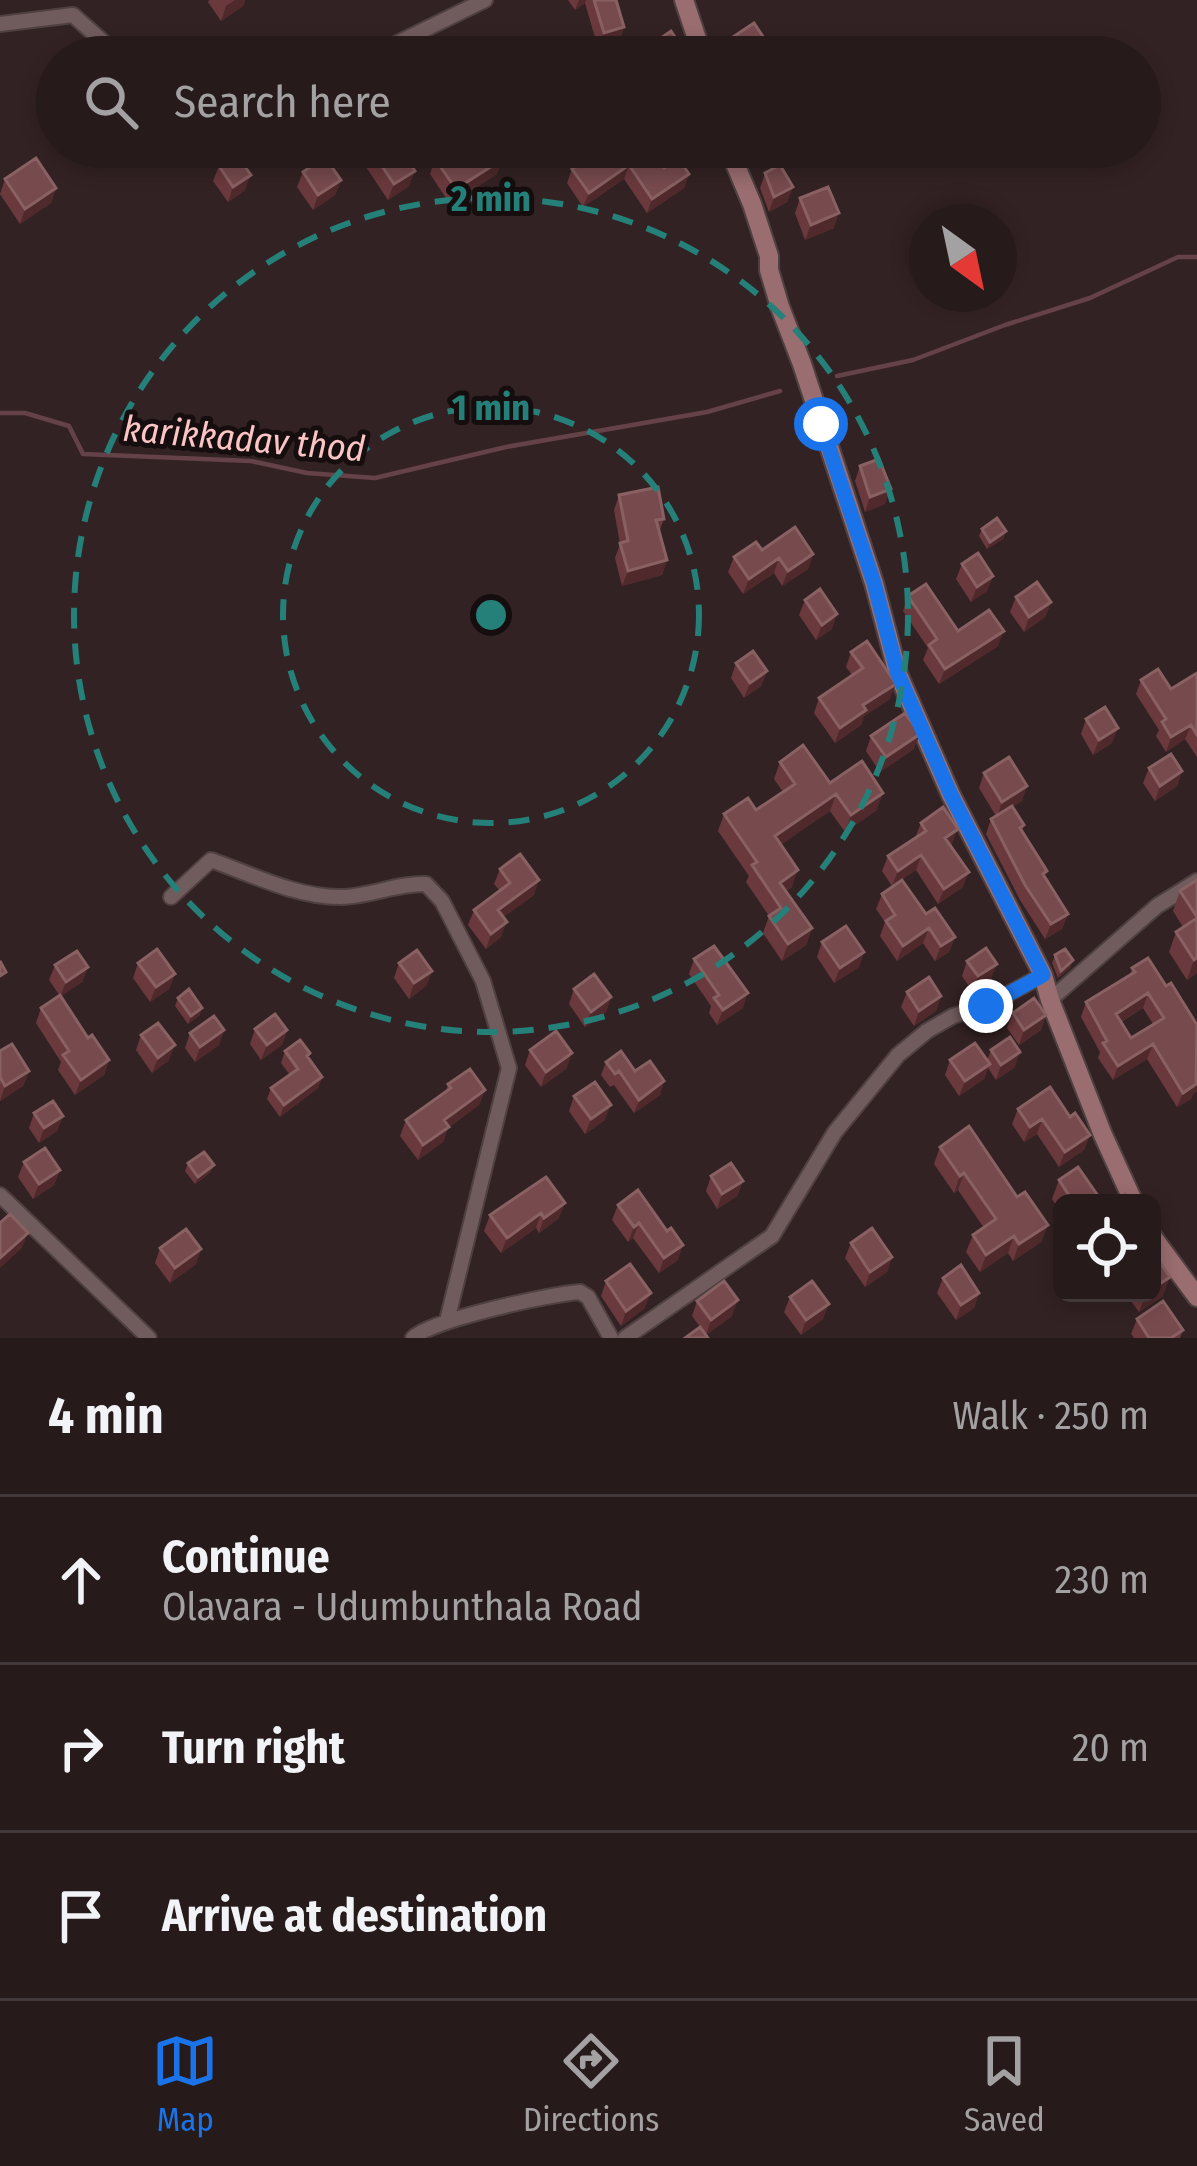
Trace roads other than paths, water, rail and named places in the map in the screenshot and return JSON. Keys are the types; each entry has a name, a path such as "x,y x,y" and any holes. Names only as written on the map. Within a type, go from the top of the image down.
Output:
{"main road":[{"path":"684,0 696,36"},
{"path":"736,168 769,256 780,307 874,583 898,674 951,795 1043,975 1130,1194"},
{"path":"1161,1248 1197,1297"}],"street":[{"path":"412,36 485,0"},
{"path":"0,24 73,15 96,36"},
{"path":"171,897 211,860 308,895 345,897 426,884 442,901 483,981 509,1068 447,1322"},
{"path":"1050,1000 1157,906 1197,881"},
{"path":"625,1338 772,1236 836,1132 898,1055 953,1016 986,1006 1043,975"},
{"path":"0,1195 149,1338"},
{"path":"413,1338 447,1322 580,1292 588,1297 611,1338"}],"waterway":[{"name":"karikkadav thod","path":"837,376 913,360 1090,298 1178,257 1197,257"},
{"name":"karikkadav thod","path":"0,413 25,413 69,426 83,454 251,461 307,473 375,478 506,447 707,412 780,391"}]}
